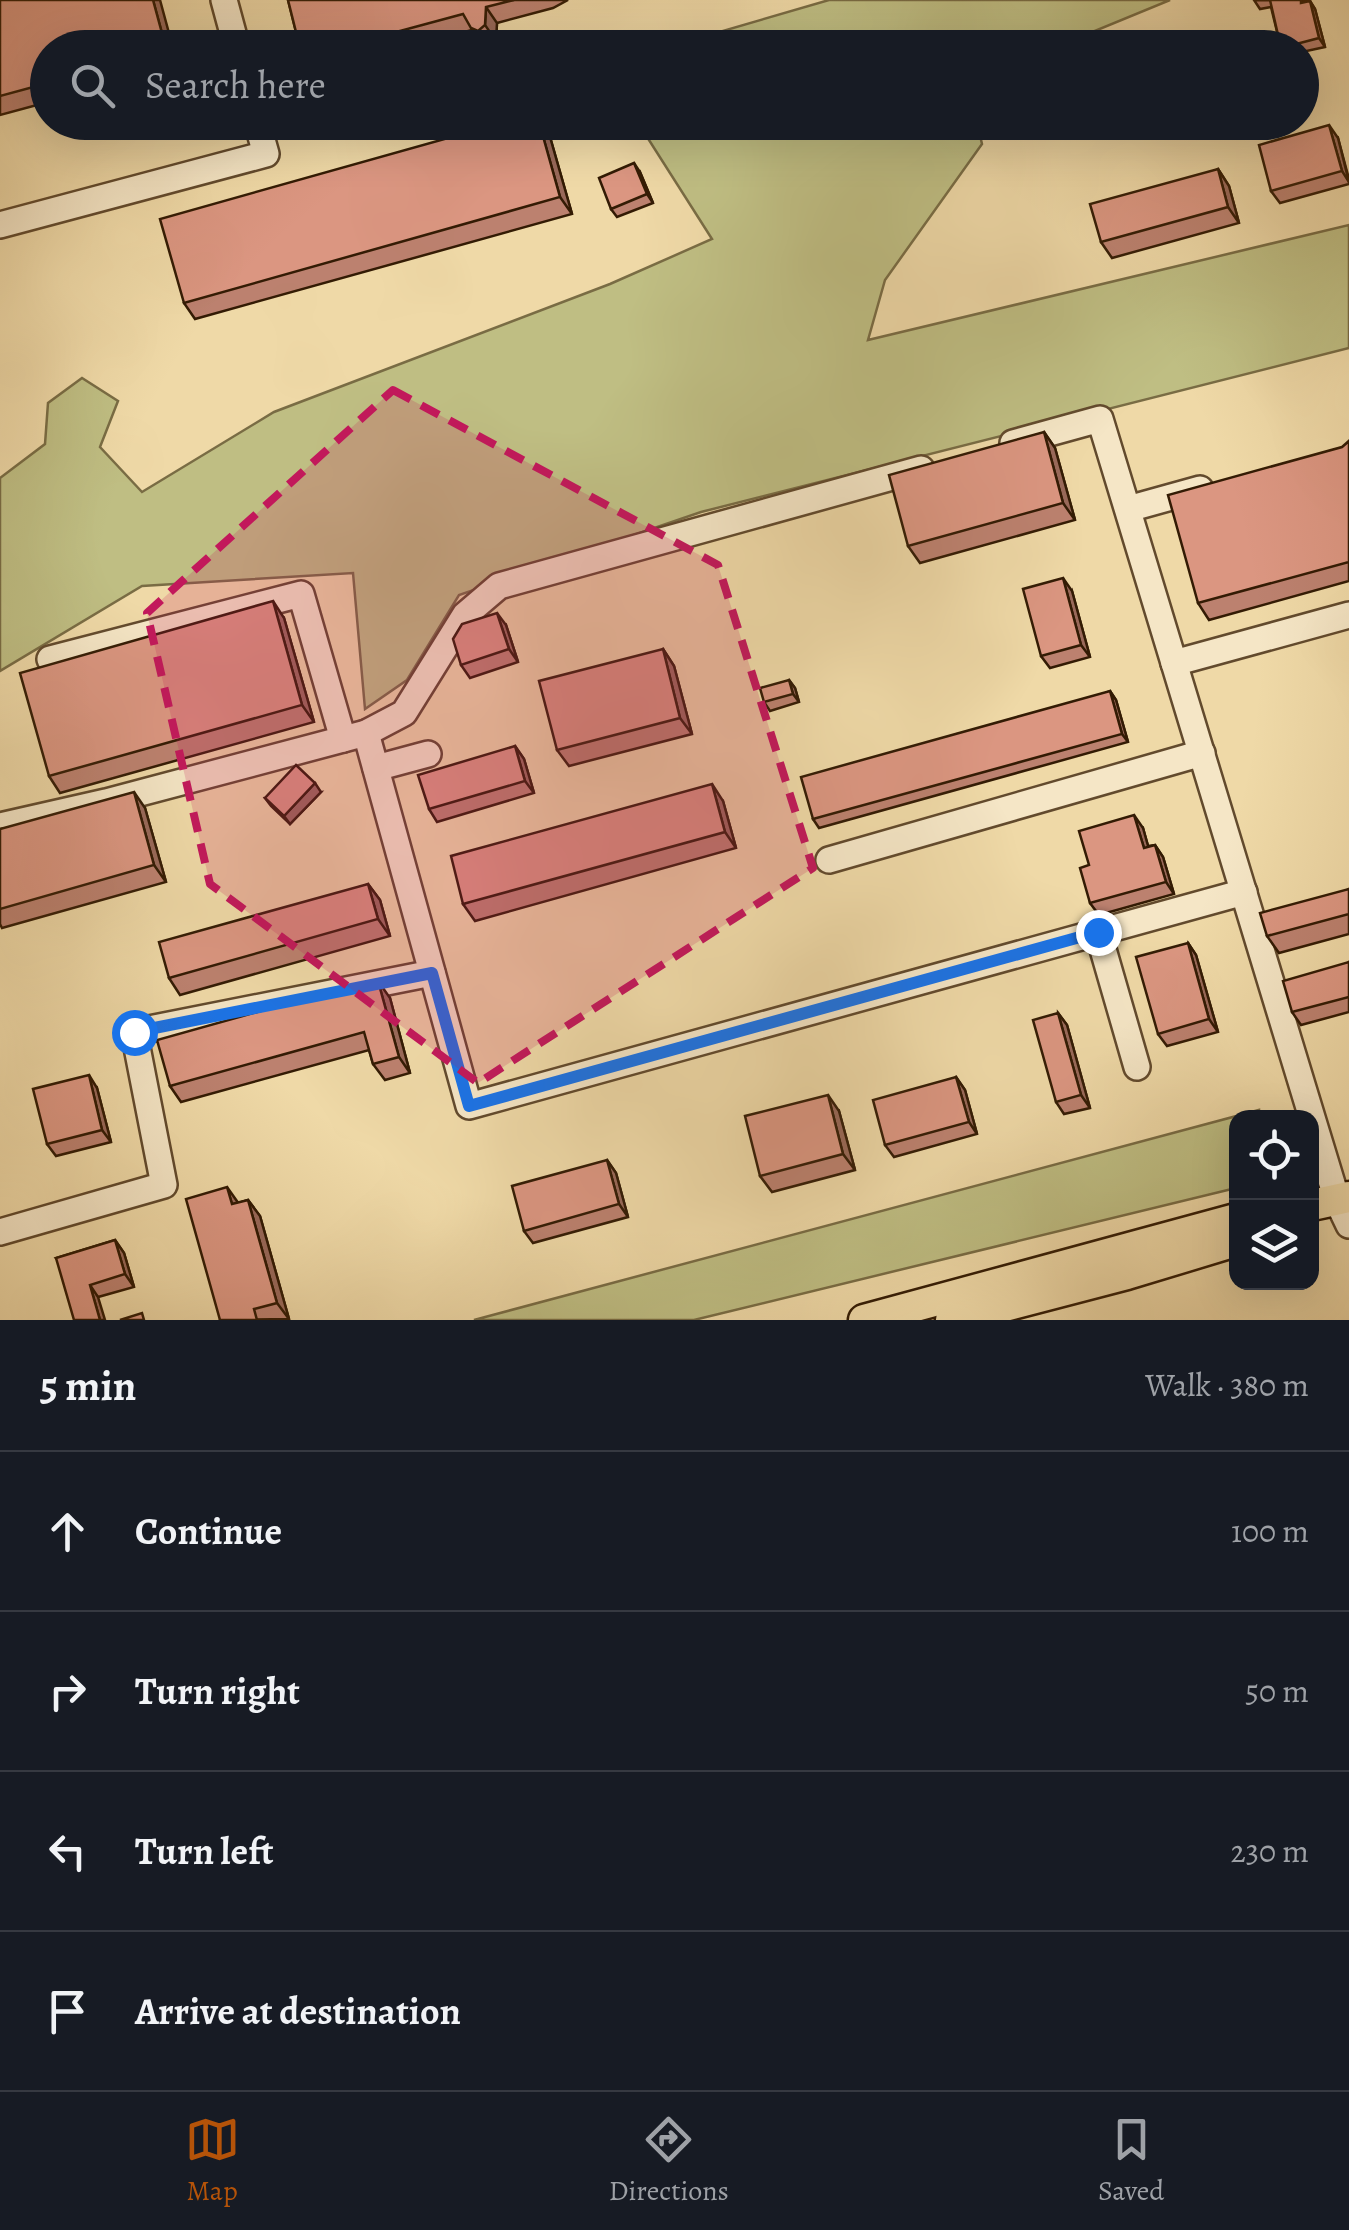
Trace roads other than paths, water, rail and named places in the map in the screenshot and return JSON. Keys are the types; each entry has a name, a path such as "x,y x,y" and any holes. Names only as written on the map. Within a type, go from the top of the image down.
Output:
{"main road":[{"path":"864,1320 1229,1221"},
{"path":"950,1320 1229,1243"}],"lane":[{"path":"224,0 232,30"},
{"path":"0,225 266,154 262,140"},
{"path":"988,450 1100,419 1244,892 1332,1208"},
{"path":"0,826 355,736 404,712 465,615 499,586 950,460"},
{"path":"1128,509 1220,484"},
{"path":"50,658 301,594 355,736 376,768 469,1106 1244,892"},
{"path":"1174,662 1349,615"},
{"path":"376,768 428,754"},
{"path":"830,860 1202,754"},
{"path":"1098,932 1138,1067"},
{"path":"0,1232 164,1186 134,1032 432,973"}]}
